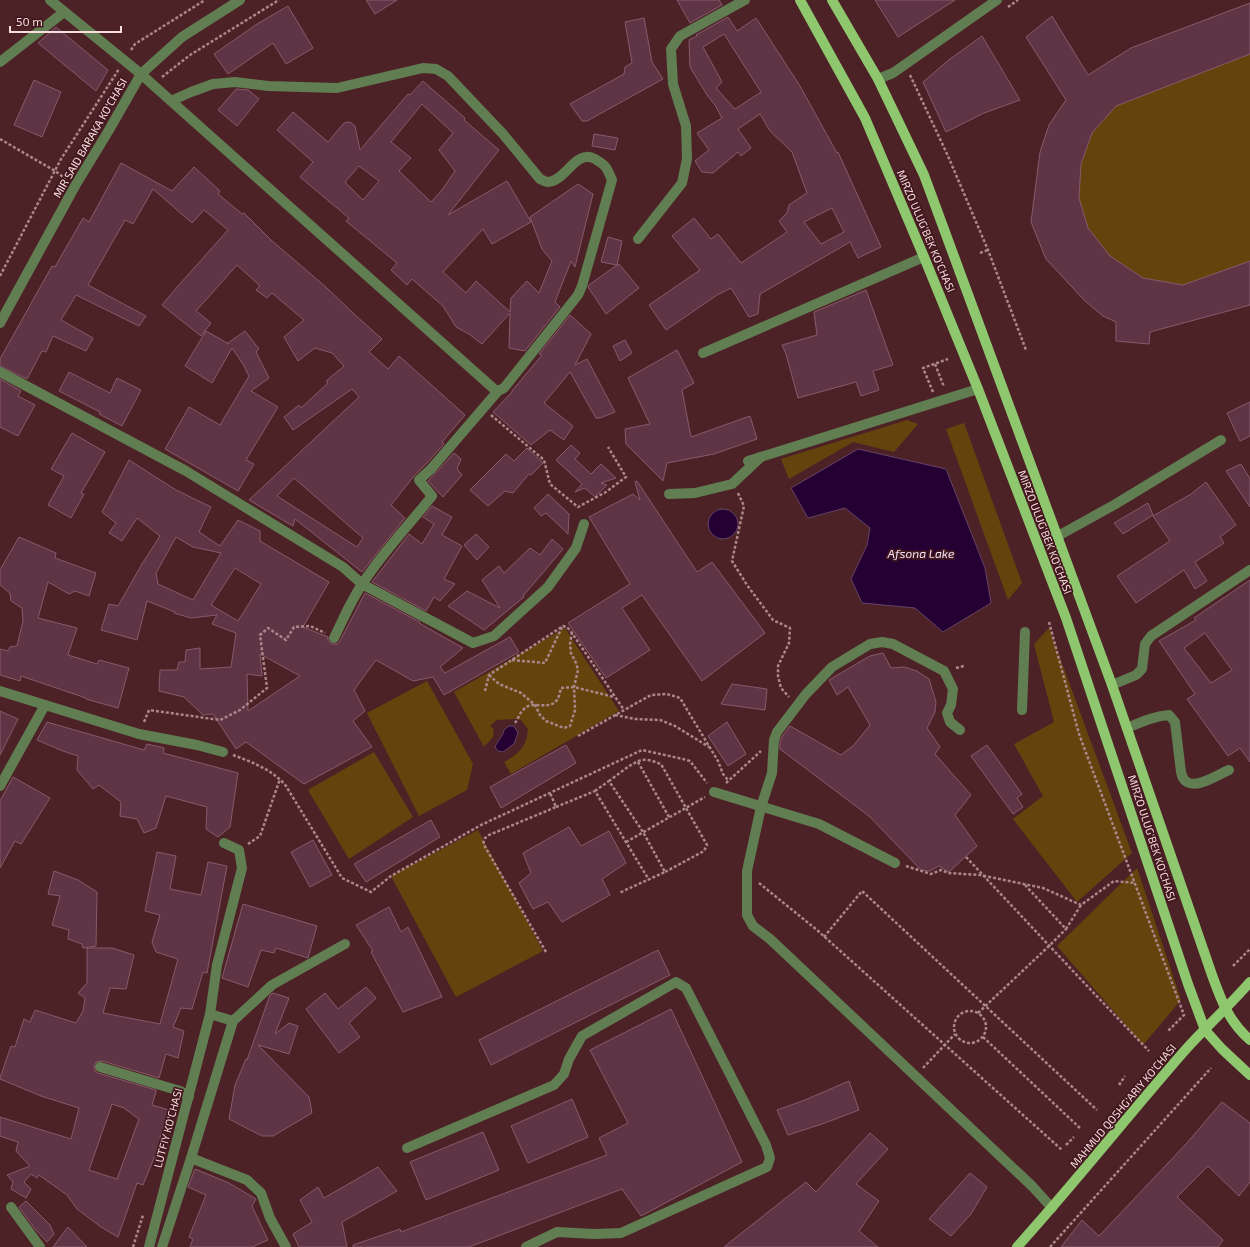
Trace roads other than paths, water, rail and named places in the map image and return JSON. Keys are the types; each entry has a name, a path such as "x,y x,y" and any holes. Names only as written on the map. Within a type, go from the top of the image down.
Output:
{"main road":[{"name":"MIRZO ULUG'BEK KO'CHASI","path":"800,0 865,118 978,388 1066,618 1188,984 1205,1030 1222,1049 1250,1075"},
{"name":"MIRZO ULUG'BEK KO'CHASI","path":"832,0 878,79 924,175 1112,685 1224,1008 1242,1033 1250,1040"},
{"name":"MAHMUD QOSHG'ARIY KO'CHASI","path":"1017,1247 1224,1008 1250,982"}],"street":[{"path":"50,0 141,74 498,391"},
{"name":"MIR SAID BARAKA KO'CHASI","path":"1,318 75,186 141,74 182,37 225,4 240,0"},
{"path":"638,239 682,183 687,159 686,126 673,84 671,49 680,36 745,0"},
{"path":"878,79 893,73 997,0"},
{"path":"0,62 64,12"},
{"path":"171,101 213,84 235,82 268,86 337,88 423,68 436,69 448,76 503,134 540,179 548,182 554,181 581,158 592,157 606,166 612,180 582,286 578,295 504,388 498,391 419,480 432,496 397,537 362,584 334,638"},
{"path":"703,353 924,256"},
{"path":"0,372 186,471 343,567 362,584 472,643 494,636 548,587 576,548 584,524"},
{"path":"748,461 978,388"},
{"path":"1058,536 1114,505 1220,440"},
{"path":"669,494 695,493 732,484 763,456"},
{"path":"1112,685 1136,675 1142,669 1145,644 1150,636 1250,570"},
{"path":"1022,710 1026,632"},
{"path":"960,730 950,722 947,713 951,705 953,689 944,671 893,644 882,642 870,644 832,667 806,694 777,732 774,740 772,773 761,807 747,871 747,915 753,926 770,939 1032,1186 1052,1208"},
{"path":"0,691 139,734 197,745 223,752"},
{"path":"0,786 45,705"},
{"path":"1127,728 1145,720 1169,715 1175,722 1181,772 1188,784 1198,784 1229,770"},
{"path":"714,792 819,824 894,863"},
{"name":"LUTFIY KO'CHASI","path":"149,1247 210,1014 217,965 242,868 239,850 224,843"},
{"path":"162,1247 234,1021 272,985 344,944"},
{"path":"407,1148 554,1085 564,1074 569,1059 582,1036 676,982 686,988 766,1145 770,1158 767,1167 621,1233 594,1234 557,1232 526,1247"},
{"path":"210,1014 234,1021"},
{"path":"100,1067 180,1092 189,1097"},
{"path":"191,1158 247,1180 261,1193 270,1218 286,1247"},
{"path":"11,1207 40,1247"}],"water":[{"name":"Afsona Lake","path":"858,449 946,469 985,568 991,603 943,632 915,608 862,603 851,579 867,545 870,528 845,508 808,518 791,488"},
{"path":"723,509 733,514 738,524 733,534 723,539 713,534 708,524 713,514"},
{"path":"509,726 514,726 518,733 514,744 503,752 498,751 495,747 504,730"}]}
